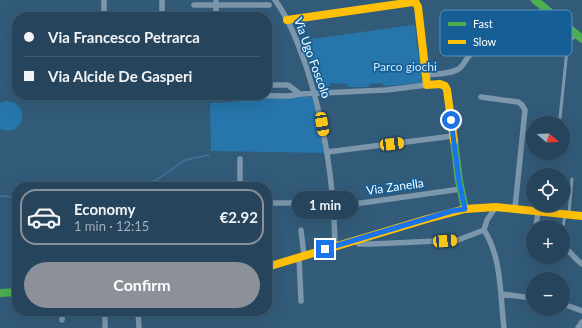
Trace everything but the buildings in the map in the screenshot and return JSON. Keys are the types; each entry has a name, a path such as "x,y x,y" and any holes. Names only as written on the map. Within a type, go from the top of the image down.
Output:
{"main road":[{"path":"535,0 547,10"},
{"path":"287,20 414,1 418,7 427,84 440,84 445,86 448,96 465,209"},
{"path":"272,265 452,211 496,207 526,209"},
{"path":"548,212 582,216"},
{"path":"0,292 12,292"}],"street":[{"path":"104,0 104,12"},
{"path":"162,0 162,12"},
{"name":"Via Ugo Foscolo","path":"275,0 287,20 300,48 321,118 327,152 333,205 335,246"},
{"path":"194,5 216,3 269,5"},
{"path":"427,75 452,71 460,68 468,56"},
{"path":"272,96 386,90 427,84"},
{"path":"272,85 288,85 300,94"},
{"path":"289,96 293,89"},
{"path":"481,97 518,102 522,105 524,110 515,208"},
{"path":"327,152 453,136"},
{"path":"240,159 240,182"},
{"name":"Via Zanella","path":"272,203 333,205 461,189"},
{"path":"496,207 487,220 484,230 493,246 496,259 504,328"},
{"path":"301,230 301,301"},
{"path":"356,240 359,244 372,244 458,240 484,230"},
{"path":"570,250 574,258 582,264"},
{"path":"501,294 526,297"},
{"path":"570,307 582,311"},
{"path":"62,316 62,320"},
{"path":"105,316 105,328"},
{"path":"138,316 139,328"},
{"path":"578,328 582,322"}],"lane":[{"path":"560,116 566,56"},
{"path":"565,220 572,179"}],"green space":[{"name":"Parco giochi","path":"413,25 415,26 418,52 423,52 424,83 385,86 383,83 369,84 369,87 348,87 348,84 330,83 330,87 320,86 306,45 311,39"},
{"path":"272,97 313,97 326,153 211,151 210,103 234,102 234,100 272,100"},
{"path":"5,101 14,102 19,106 22,112 20,125 15,129 8,131 0,129 0,103"}],"waterway":[{"path":"150,182 158,179 185,160 209,155"},
{"path":"0,196 12,197"}],"traffic: fast":[{"path":"535,0 547,10"},
{"path":"572,31 582,39"},
{"path":"454,141 459,181 465,209"},
{"path":"0,293 12,292"}],"traffic: slow":[{"path":"287,20 413,2 416,3 418,7 427,85 440,84 445,86 447,90 454,141"},
{"path":"272,266 465,209 496,207 582,216"}],"route":[{"path":"325,249 452,211 465,209 459,181 451,120"}]}
